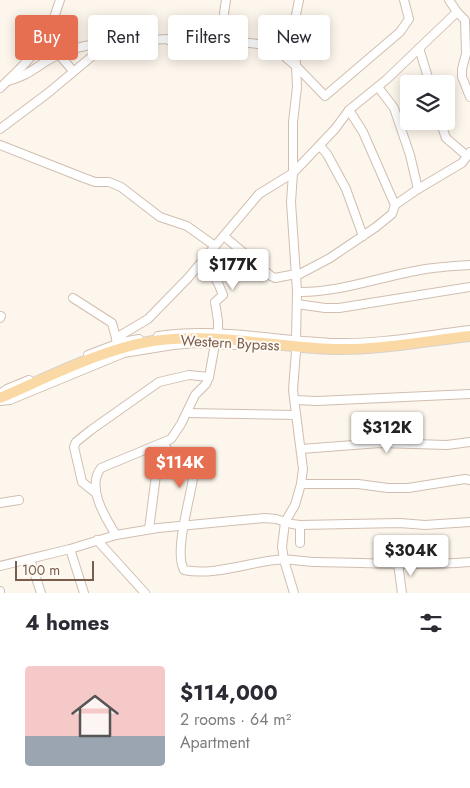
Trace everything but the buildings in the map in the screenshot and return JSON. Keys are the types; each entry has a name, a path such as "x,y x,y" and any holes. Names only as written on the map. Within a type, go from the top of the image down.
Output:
{"main road":[{"name":"Western Bypass","path":"0,398 89,361 135,345 154,341 218,339 336,349 374,347 470,336"}],"street":[{"path":"55,15 60,0"},
{"path":"224,15 226,0"},
{"path":"296,15 300,0"},
{"path":"289,60 325,96 400,32 409,19 404,0"},
{"path":"449,0 465,20 464,30 468,54 462,68 462,77 470,97"},
{"path":"459,13 470,16"},
{"path":"459,13 378,87 349,110 320,146 293,173 259,194 188,278 148,320 116,341 7,389 0,398 10,400 124,353 173,345 215,344 345,354 470,341"},
{"path":"420,48 428,75"},
{"path":"0,129 48,93 88,59"},
{"path":"0,88 26,60"},
{"path":"8,80 30,73 50,60"},
{"path":"63,60 73,71"},
{"path":"296,60 297,87 293,122 291,213 297,292 296,340"},
{"path":"378,87 394,108 410,155 418,189"},
{"path":"349,110 367,140 395,205"},
{"path":"224,236 274,278 296,275 330,258 363,236 392,214 395,205 468,158 446,138 443,130"},
{"path":"0,145 95,182 108,182 121,187 160,217 187,226 216,246"},
{"path":"320,146 327,154 346,190 363,236"},
{"path":"205,258 223,295 215,302 218,333"},
{"path":"297,292 332,289 420,270 470,264"},
{"path":"297,304 339,308 470,287"},
{"path":"73,298 112,322 116,341"},
{"path":"116,341 172,334 218,333 337,343 384,340 470,330"},
{"path":"96,493 96,476 101,468 171,439 195,396 206,384 215,344"},
{"path":"294,593 282,547 285,522 295,505 303,469 294,390 296,350"},
{"path":"116,534 96,493 82,482 74,447 76,442 159,382 189,375 209,377"},
{"path":"295,400 317,401 470,394"},
{"path":"187,413 296,415"},
{"path":"301,448 380,443 447,445 470,442"},
{"path":"150,529 156,475 167,448 164,443"},
{"path":"196,456 196,468 181,549 184,570 231,568 275,560 398,563 470,562"},
{"path":"301,484 358,484 388,488 408,488 470,480"},
{"path":"0,504 19,500"},
{"path":"0,566 70,549 116,534 184,525 265,518 300,524 470,522"},
{"path":"300,524 300,543"},
{"path":"97,540 145,593"},
{"path":"70,549 84,593"},
{"path":"30,559 41,593"},
{"path":"398,563 402,593"}]}
